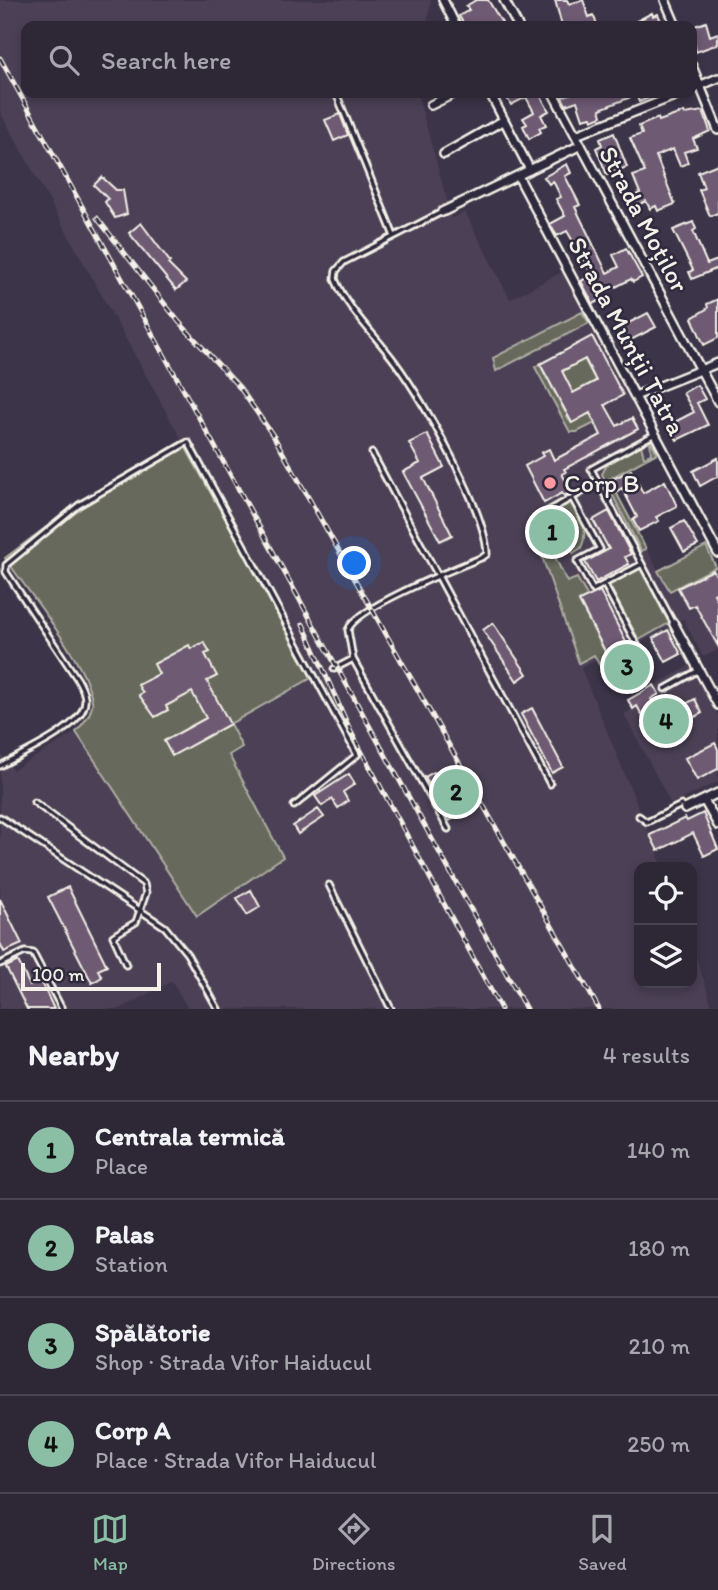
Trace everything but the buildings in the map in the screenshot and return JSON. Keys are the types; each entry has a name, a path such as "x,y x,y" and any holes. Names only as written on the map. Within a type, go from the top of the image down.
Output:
{"street":[{"path":"443,0 454,21"},
{"path":"504,0 515,21"},
{"path":"665,0 674,21"},
{"path":"697,87 718,78"},
{"path":"697,89 718,130"},
{"path":"431,105 445,98"},
{"path":"493,98 530,170"},
{"name":"Strada Moților","path":"556,98 718,402"},
{"path":"576,135 669,98"},
{"path":"444,155 504,120"},
{"path":"442,212 581,145"},
{"name":"Strada Munții Tatra","path":"518,176 718,553"},
{"path":"635,397 718,363"},
{"path":"674,624 718,705"},
{"path":"685,809 718,793"},
{"path":"704,800 718,825"}],"lane":[{"path":"338,98 394,236"},
{"path":"442,212 344,262 336,271 335,279 397,364 448,450 470,497 486,545 486,554 483,557 438,576 351,623 348,645 353,659 448,829"},
{"path":"655,434 591,469 674,624"},
{"path":"0,766 68,727 82,715 86,698 78,680 6,572 6,565 79,505 188,442 357,755 294,806"},
{"path":"372,453 550,784"},
{"path":"543,513 598,483"},
{"path":"572,498 600,549 578,561 593,590 642,564"},
{"path":"604,584 645,660 639,663"},
{"path":"334,669 353,659"},
{"path":"665,689 699,670"},
{"path":"34,802 144,884 146,893 142,912 134,925 113,936 126,965"},
{"path":"639,817 647,821 681,805 685,809"},
{"path":"0,817 142,912 176,939 218,1009"},
{"path":"329,885 391,1009"},
{"path":"0,964 25,952 33,953 62,1009"}],"shaded area":[{"path":"0,0 431,0 428,21 21,21 21,98 418,98 452,218 465,212 510,299 562,272 657,453 609,479 658,570 706,546 718,570 718,650 703,657 683,619 640,643 651,666 643,670 616,681 606,662 600,666 596,660 581,668 661,862 634,862 634,988 697,988 697,959 713,1009 188,1009 172,981 120,1009 0,1009 0,753 13,770 76,732 197,916 283,856 228,754 230,724 313,677 0,112"},
{"path":"691,665 718,715 718,782 671,804 624,714 633,709 628,700"}],"green space":[{"path":"582,312 589,323 496,371 493,358"},
{"path":"584,359 596,381 573,393 562,372"},
{"path":"540,364 547,379 553,381 550,383 555,393 561,395 558,398 565,412 569,411 567,416 571,423 590,413 595,423 577,432 570,432 535,367"},
{"path":"650,439 657,453 609,479 646,549 641,551 602,474 608,463 641,445 644,457 651,454"},
{"path":"182,441 313,677 230,724 242,747 229,755 283,857 197,916 76,732 91,709 92,700 88,685 68,648 5,558 81,501"},
{"path":"571,500 584,529 581,548 573,553 555,521 541,528 567,582 577,578 588,597 579,602 608,658 634,644 641,658 638,660 635,656 613,667 619,680 616,681 606,663 600,666 594,655 579,663 530,522"},
{"path":"706,546 716,567 670,591 658,571"},
{"path":"640,568 669,623 639,640 609,585"}],"railway":[{"path":"0,58 21,96"},
{"path":"22,98 526,1009"},
{"path":"97,218 179,322 240,388 274,437 599,1009"},
{"path":"303,624 351,732 501,1009"}],"place":[{"name":"Corp B","path":"550,483"},
{"name":"Centrala termică","path":"552,532"},
{"name":"Spălătorie","path":"627,667"},
{"name":"Corp A","path":"666,721"},
{"name":"Palas","path":"456,792"}]}
